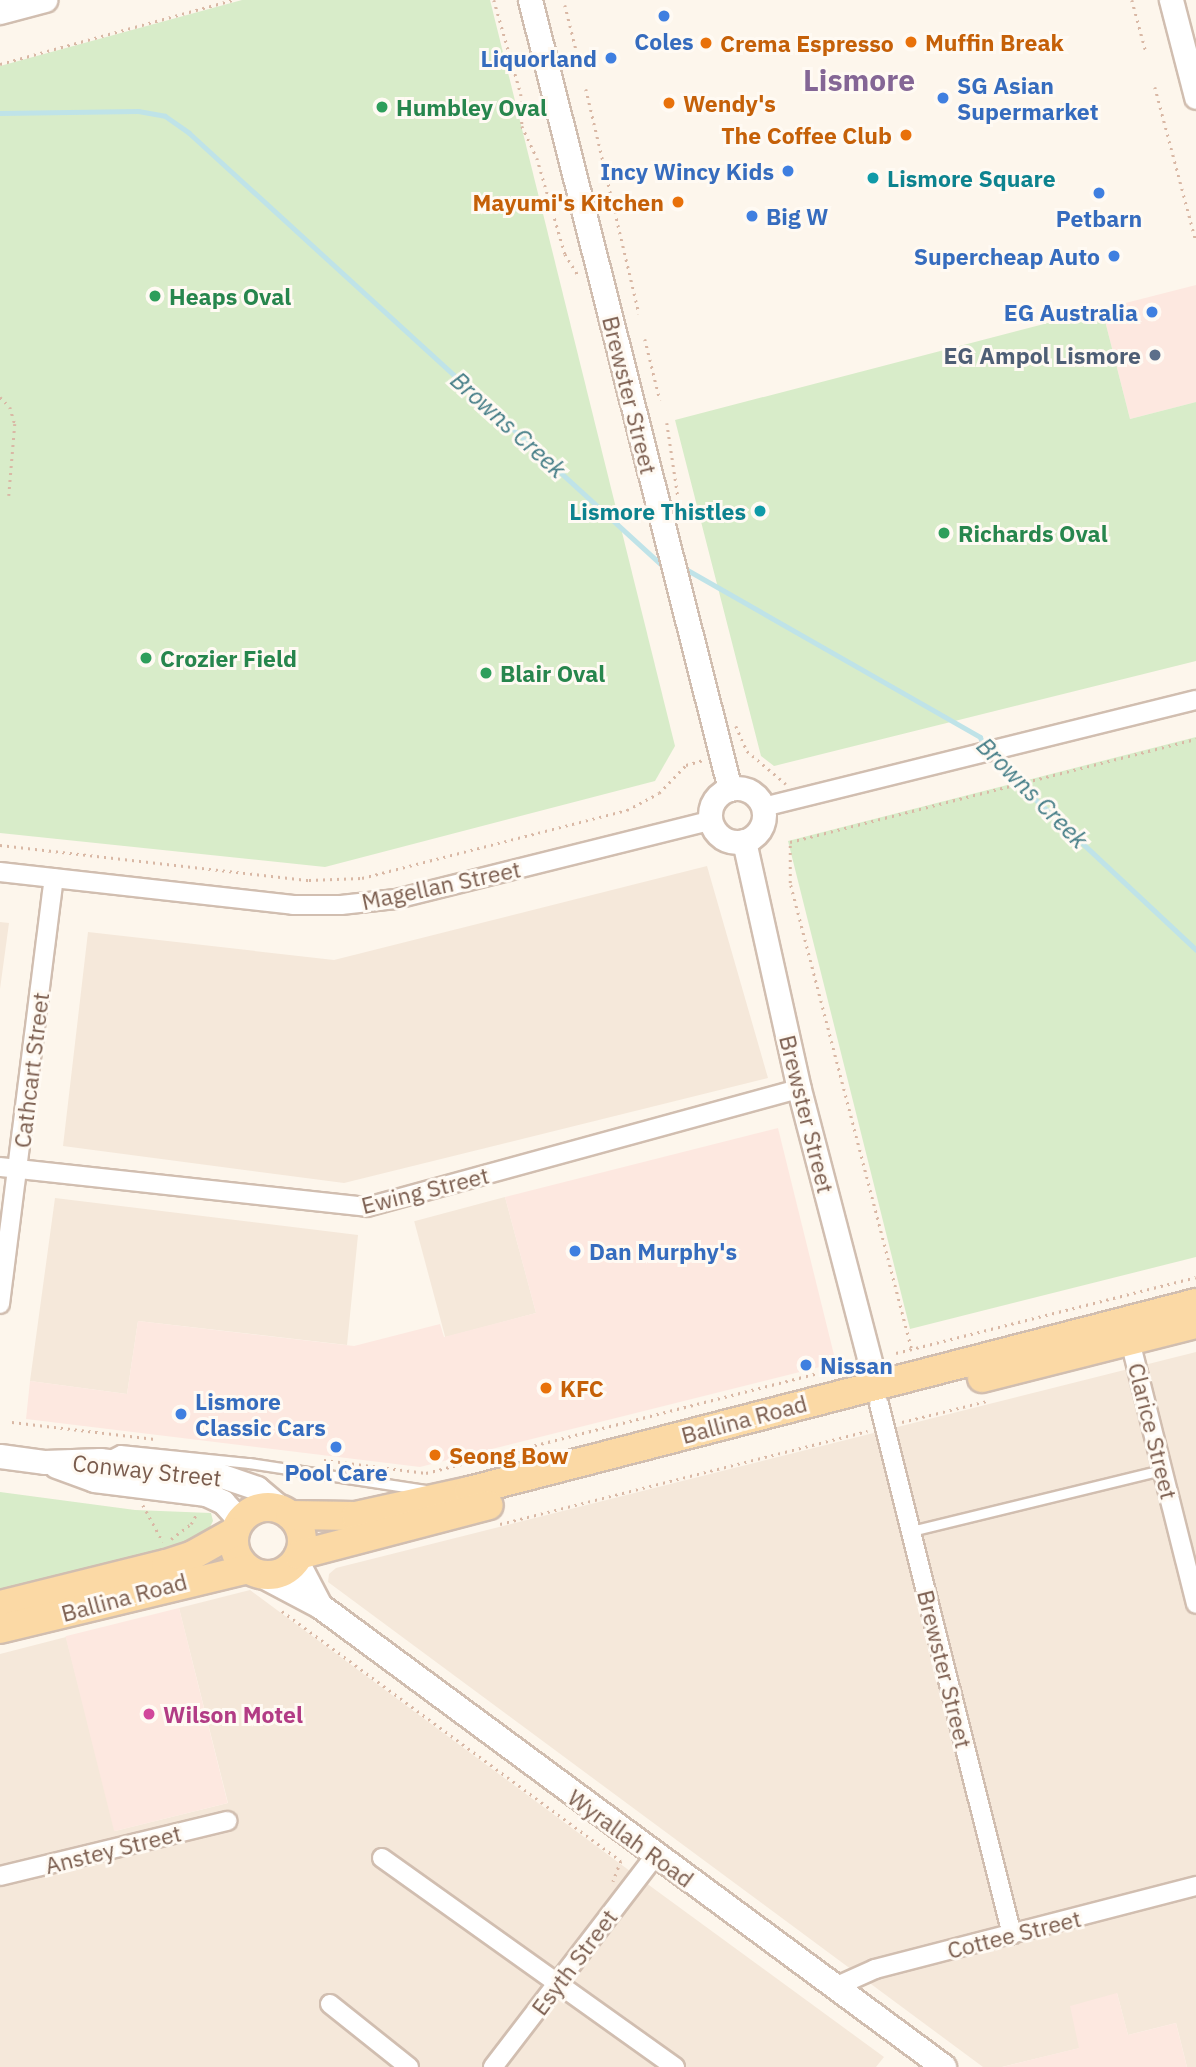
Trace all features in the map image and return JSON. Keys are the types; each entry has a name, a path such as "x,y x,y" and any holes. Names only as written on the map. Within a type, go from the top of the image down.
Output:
{"main road":[{"path":"0,12 45,0"},
{"name":"Ballina Road","path":"286,1512 356,1516 876,1406 1196,1303"},
{"name":"Ballina Road","path":"298,1558 1196,1324"},
{"path":"256,1508 286,1512 301,1531 298,1558 277,1574 253,1572 234,1548 237,1526 256,1508"},
{"name":"Ballina Road","path":"0,1605 166,1564 215,1545 237,1526"},
{"name":"Wyrallah Road","path":"298,1558 320,1606"},
{"name":"Ballina Road","path":"0,1629 253,1572"},
{"name":"Wyrallah Road","path":"253,1572 320,1606 944,2067"}],"street":[{"name":"Brewster Street","path":"530,0 730,789"},
{"path":"1171,0 1196,97"},
{"path":"763,807 1196,700"},
{"path":"730,789 752,793 763,807 762,825 744,841 723,839 710,821 713,801 730,789"},
{"name":"Magellan Street","path":"0,872 293,905 341,905 396,899 710,821"},
{"name":"Brewster Street","path":"744,841 799,1089 876,1406 911,1531 1012,1935"},
{"name":"Cathcart Street","path":"0,1304 54,878"},
{"name":"Ewing Street","path":"0,1167 367,1207 799,1089"},
{"name":"Clarice Street","path":"1130,1341 1196,1604"},
{"name":"Conway Street","path":"0,1456 44,1462 100,1460 230,1477 257,1488 286,1512"},
{"name":"Conway Street","path":"44,1462 94,1479 206,1494 223,1502 237,1526"},
{"name":"Anstey Street","path":"0,1876 227,1821"},
{"name":"Esyth Street","path":"493,2067 655,1856"},
{"path":"382,1858 675,2067"},
{"name":"Cottee Street","path":"835,1987 874,1969 1196,1886"},
{"path":"330,2004 410,2067"}],"lane":[{"path":"100,1460 120,1450 249,1463 421,1485 438,1498"},
{"path":"911,1531 1162,1470"}],"path":[{"path":"0,64 232,0"},
{"path":"494,0 521,94 522,126 537,158 565,254 581,283"},
{"path":"1132,0 1146,52"},
{"path":"565,5 580,65"},
{"path":"1155,87 1196,241"},
{"path":"586,89 639,314"},
{"path":"645,339 660,400"},
{"path":"0,397 10,407 15,424 9,496"},
{"path":"667,423 679,509"},
{"path":"733,718 747,751 786,785"},
{"path":"1026,782 1196,739"},
{"path":"0,845 309,880 362,878 626,810 659,793 686,765 704,760"},
{"path":"911,1348 790,883 790,842 1010,786"},
{"path":"896,1353 1196,1277"},
{"path":"318,1459 426,1473 845,1366"},
{"path":"494,1526 876,1406"},
{"path":"12,1422 169,1441"},
{"path":"143,1505 166,1546 191,1524 198,1506"},
{"path":"279,1608 621,1861 613,1885 625,1895"}],"shaded area":[{"name":"EG Ampol Lismore","path":"1196,285 1196,402 1130,419 1102,309"},
{"path":"707,866 768,1078 344,1183 63,1146 88,932 334,960"},
{"path":"0,922 9,923 0,989"},
{"path":"778,1128 836,1363 420,1467 26,1419 30,1381 127,1394 138,1321 354,1346 440,1324 444,1337 536,1313 505,1197"},
{"path":"505,1197 536,1313 445,1337 414,1221"},
{"path":"55,1198 358,1235 347,1345 138,1321 127,1394 30,1381"},
{"path":"1196,1352 1196,2067 1187,2067 1176,2023 1128,2035 1117,1993 1080,2048 1002,2067 983,2067 328,1582 329,1574 336,1568"},
{"path":"250,1590 884,2057 876,2067 0,2067 0,1654 66,1637 115,1831 228,1803 179,1608"},
{"path":"179,1608 228,1803 114,1831 65,1636"},
{"path":"1117,1993 1128,2035 1176,2023 1187,2067 1002,2067 1079,2048 1070,2006"}],"green space":[{"path":"242,0 490,0 675,746 655,781 325,867 0,833 0,66"},
{"path":"1102,309 1130,419 1196,402 1196,661 774,766 761,756 675,420"},
{"path":"1196,737 1196,1257 910,1329 788,841"},
{"path":"0,1492 135,1510 211,1513 213,1521 208,1531 171,1551 0,1595"}],"waterway":[{"name":"Browns Creek","path":"0,113 138,111 165,116 189,133 666,569"},
{"name":"Browns Creek","path":"682,567 980,737 984,748"},
{"name":"Browns Creek","path":"989,756 1196,950"}],"place":[{"name":"Coles","path":"664,16"},
{"name":"Muffin Break","path":"911,42"},
{"name":"Crema Espresso","path":"706,43"},
{"name":"Liquorland","path":"611,58"},
{"name":"SG Asian Supermarket","path":"943,98"},
{"name":"Wendy's","path":"669,103"},
{"name":"Humbley Oval","path":"382,107"},
{"name":"The Coffee Club","path":"906,135"},
{"name":"Incy Wincy Kids","path":"788,171"},
{"name":"Lismore Square","path":"873,178"},
{"name":"Petbarn","path":"1099,193"},
{"name":"Mayumi's Kitchen","path":"678,202"},
{"name":"Big W","path":"752,216"},
{"name":"Supercheap Auto","path":"1114,256"},
{"name":"Heaps Oval","path":"155,296"},
{"name":"EG Australia","path":"1152,312"},
{"name":"EG Ampol Lismore","path":"1155,355"},
{"name":"Lismore Thistles","path":"760,511"},
{"name":"Richards Oval","path":"944,533"},
{"name":"Crozier Field","path":"146,658"},
{"name":"Blair Oval","path":"486,673"},
{"name":"Dan Murphy's","path":"575,1251"},
{"name":"Nissan","path":"806,1365"},
{"name":"KFC","path":"546,1388"},
{"name":"Lismore Classic Cars","path":"181,1414"},
{"name":"Pool Care","path":"336,1447"},
{"name":"Seong Bow","path":"435,1455"},
{"name":"Wilson Motel","path":"149,1714"}],"district":[{"name":"Lismore","path":"859,80"}]}
